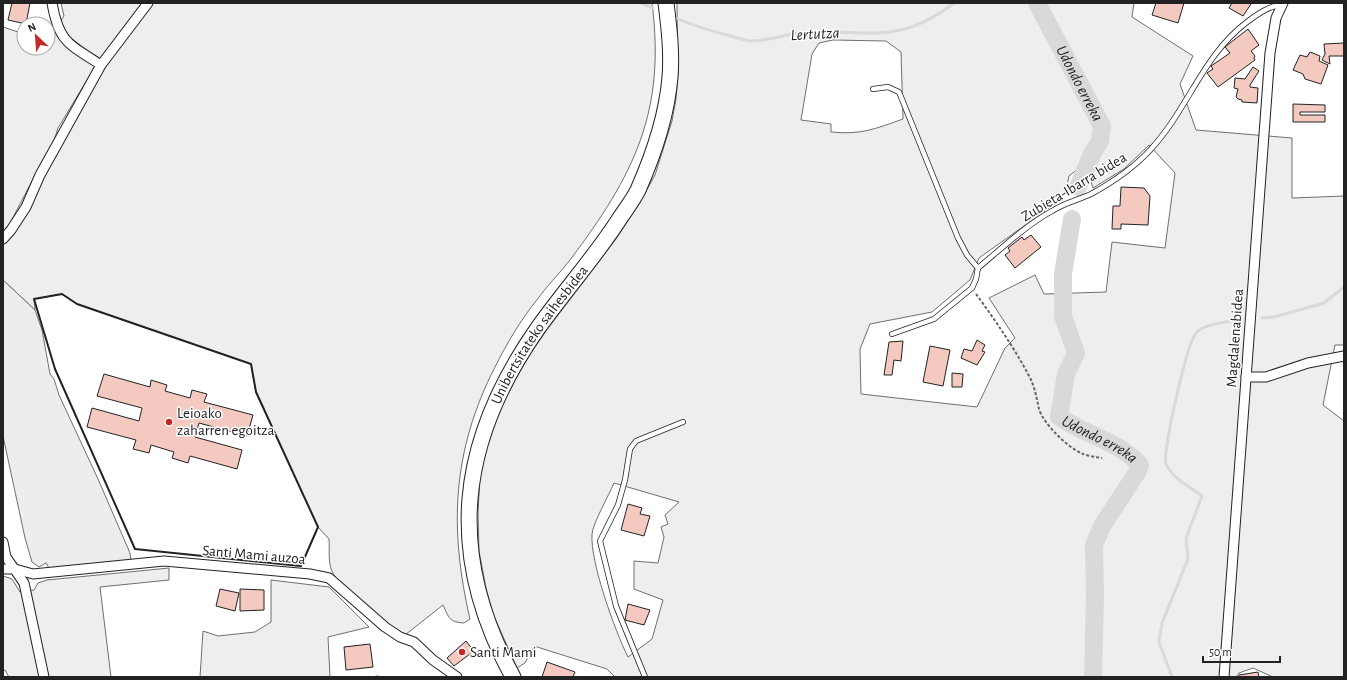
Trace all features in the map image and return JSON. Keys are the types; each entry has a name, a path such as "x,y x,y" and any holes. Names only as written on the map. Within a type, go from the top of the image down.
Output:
{"main road":[{"name":"Unibertsitateko saihesbidea","path":"503,677 482,635 472,604 464,570 461,533 461,503 464,473 472,440 496,380 541,311 608,222 633,180 647,142 660,78 662,52 658,3"},
{"name":"Unibertsitateko saihesbidea","path":"513,677 491,634 474,576 469,522 474,466 482,433 495,399 511,370 538,328 615,226 637,192 651,158 663,117 670,77 670,36 666,3"}],"street":[{"path":"52,3 59,32 71,46 101,65"},
{"path":"3,238 11,230 26,207 40,175 101,65 148,3"},
{"name":"Magdalenabidea","path":"1224,677 1270,53 1276,18 1282,4"},
{"path":"1246,377 1266,377 1308,363 1344,356"},
{"path":"3,542 6,557 24,583 44,677"},
{"name":"Santi Mami auzoa","path":"3,569 15,569 33,574 164,561 310,574 329,578 385,627 400,637 414,642 433,660 457,677"}],"lane":[{"name":"Zubieta-Ibarra bidea","path":"978,268 1010,241 1052,210 1090,194 1131,169 1163,135 1208,63 1222,44 1260,12 1268,7 1282,4"},
{"path":"873,89 888,87 899,92 958,238 967,255 978,268 976,279 972,288 934,319 892,334"},
{"path":"646,677 616,606 600,542 618,505 625,480 630,449 636,441 684,422"}],"path":[{"path":"972,288 1021,362 1038,397 1039,409 1054,432 1080,453 1102,458"},
{"path":"375,677 379,676"}],"shaded area":[{"path":"61,3 142,3 101,57 58,128 52,147 43,160 9,225 3,231 3,27 16,31 16,56 56,56 56,28 64,16"},
{"path":"153,3 652,3 655,42 654,77 649,110 640,140 628,170 612,199 592,229 570,260 530,309 514,333 495,367 481,398 470,429 458,490 457,521 463,585 470,619 464,623 455,622 452,620 443,605 405,635 389,625 366,607 338,580 330,566 329,539 318,527 256,392 251,364 77,304 62,294 34,299 35,310 3,280 3,244 15,230 103,70"},
{"path":"677,3 1134,3 1132,17 1193,56 1180,84 1196,130 1292,138 1292,198 1344,196 1344,345 1335,345 1323,405 1344,421 1344,677 1273,677 1253,668 1239,673 1236,677 615,677 607,669 534,646 525,663 517,668 493,614 479,551 478,514 480,474 491,429 521,366 616,239 639,204 655,175 672,121 678,74","holes":["833,40 886,41 901,52 903,119 876,128 851,133 831,132 831,124 801,120 812,54 819,43","1149,145 1175,173 1165,248 1112,242 1106,292 1044,294 1035,275 989,298 1015,338 1005,348 977,407 861,394 860,349 870,324 932,312 970,280 979,258 1059,201 1066,192 1069,176 1079,168 1089,176 1093,188 1124,169","614,483 679,502 665,515 668,524 661,527 664,537 658,563 634,561 634,589 663,600 652,639 628,657 604,596 595,561 592,546 592,534 598,516"]},
{"path":"3,280 35,310 42,330 50,374 54,379 59,395 98,479 130,553 131,561 49,568 46,563 39,567 32,562 25,538 3,436"},
{"path":"169,568 169,580 100,587 111,677 9,677 5,670 3,671 3,576 12,579 20,592 34,590 38,583 47,580"},
{"path":"271,580 329,587 369,627 328,637 330,677 200,677 203,631 218,636 255,632 271,622"}],"building":[{"path":"12,3 30,3 28,16 16,16 16,22 8,20"},
{"path":"1156,3 1184,3 1178,23 1152,15"},
{"path":"1232,3 1251,4 1243,16 1229,8"},
{"path":"1248,29 1259,45 1251,51 1255,56 1255,60 1218,87 1207,73 1213,69 1211,66 1230,53 1225,47"},
{"path":"1344,43 1344,56 1329,56 1330,64 1322,60 1325,54 1324,44"},
{"path":"1310,52 1320,56 1319,61 1328,65 1321,84 1305,79 1303,74 1293,70 1300,55 1307,57"},
{"path":"1253,67 1259,71 1250,85 1250,87 1258,88 1257,103 1242,102 1242,100 1236,97 1238,89 1234,88 1235,78 1245,79"},
{"path":"1293,104 1325,105 1325,112 1300,112 1300,115 1325,115 1325,122 1293,122"},
{"path":"1121,187 1144,188 1150,196 1148,225 1121,224 1121,229 1112,229 1113,206 1120,206"},
{"path":"1031,235 1041,247 1015,268 1005,255 1010,251 1008,248 1022,237 1024,240"},
{"path":"977,340 985,345 982,351 985,352 977,365 961,358 964,349 972,351"},
{"path":"903,341 901,361 894,360 892,375 884,375 889,342"},
{"path":"930,346 950,350 943,386 923,382"},
{"path":"952,373 963,374 962,387 952,387"},
{"name":"Leioako zaharren egoitza","path":"104,374 150,387 151,380 167,385 165,391 190,398 192,390 207,394 204,402 253,415 247,436 199,423 195,437 242,450 237,469 190,456 188,463 172,458 174,452 151,445 149,453 133,449 136,440 87,427 92,408 139,421 142,408 97,396"},
{"path":"628,504 642,508 640,514 650,516 644,536 621,530"},
{"path":"220,589 239,593 235,611 216,606"},
{"path":"240,589 264,590 264,610 240,611"},
{"path":"628,604 650,610 644,625 625,620"},
{"name":"Santi Mami","path":"466,641 474,651 454,666 447,658"},
{"path":"370,644 373,667 346,670 344,647"},
{"path":"547,662 575,672 573,677 542,677"},
{"path":"1258,672 1259,677 1239,677 1239,675"}],"waterway":[{"name":"Lertutza","path":"641,3 653,8"},
{"name":"Lertutza","path":"674,17 709,30 744,40 756,41 802,32 868,33 901,30 917,25 935,16 954,3"},
{"name":"Udondo erreka","path":"1037,3 1102,126 1100,141 1092,154 1078,187"},
{"name":"Udondo erreka","path":"1072,219 1063,274 1063,316 1076,353 1066,374 1059,417 1113,445 1132,457 1140,465 1138,471 1102,526 1094,545 1095,596 1093,677"},
{"path":"1262,318 1274,317 1324,303 1344,287"},
{"path":"1172,677 1159,642 1162,623 1188,559 1186,538 1202,496 1172,474 1166,464 1171,420 1181,376 1196,333 1211,325 1242,320"}],"wall":[{"path":"62,294 77,304 251,364 256,392 318,527 301,566 135,549 55,369 34,299 62,294"}],"place":[{"name":"Leioako zaharren egoitza","path":"169,422"},
{"name":"Santi Mami","path":"462,652"}]}
